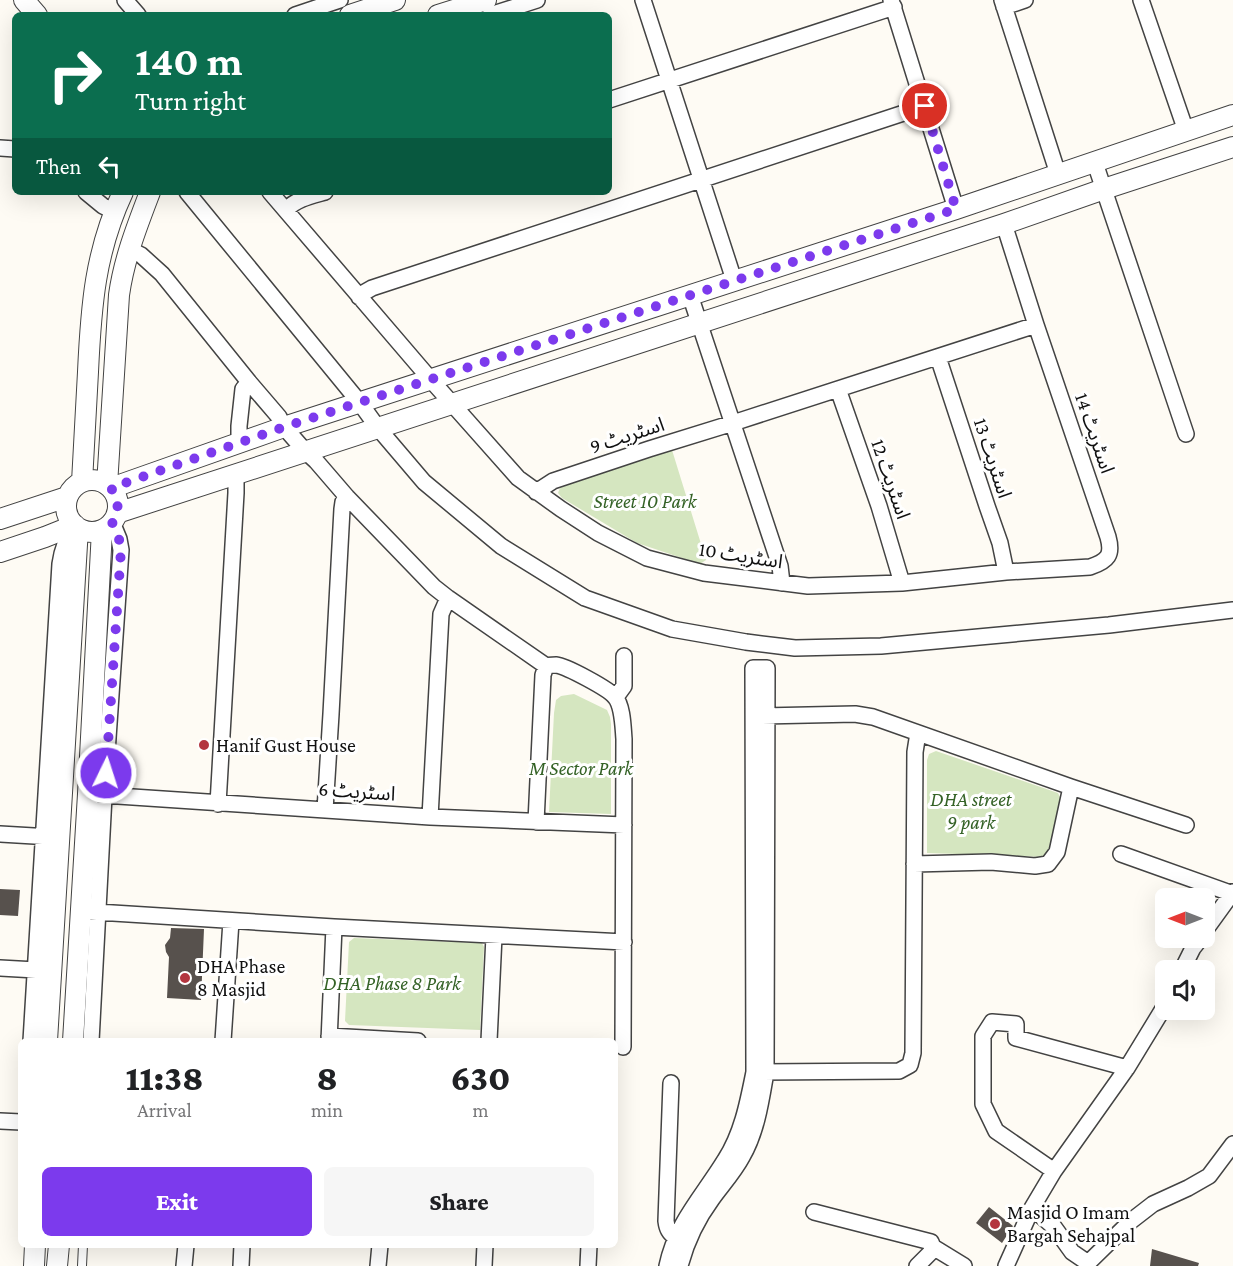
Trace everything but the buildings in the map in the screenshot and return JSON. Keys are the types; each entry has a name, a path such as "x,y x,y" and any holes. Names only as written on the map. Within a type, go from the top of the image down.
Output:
{"street":[{"path":"24,0 34,12"},
{"path":"125,0 135,12"},
{"path":"301,10 340,0"},
{"path":"359,12 395,0"},
{"path":"448,12 486,0"},
{"path":"499,12 537,0"},
{"path":"643,0 734,280"},
{"path":"1025,0 1003,3 1058,174"},
{"path":"1142,0 1186,131"},
{"path":"612,99 892,3 956,209"},
{"path":"360,297 372,288 925,106"},
{"path":"109,487 284,427 1095,163 1233,115"},
{"path":"73,1038 89,912 110,522 117,500 109,487 95,480 82,482 73,488 66,503 68,515 76,527 88,532 110,522 233,476 305,451 1004,224 1233,147"},
{"path":"1095,163 1186,434"},
{"path":"90,195 115,212"},
{"path":"82,482 94,291 99,259 122,195"},
{"path":"109,487 122,273 149,195"},
{"path":"189,195 424,482 501,546 585,598 672,629 795,648 881,646 1109,626 1233,610"},
{"name":"اسٹریٹ 10","path":"273,195 518,478 598,534 648,558 704,573 808,586 902,583 1006,572 1090,567 1102,563 1108,556"},
{"path":"286,210 298,201 316,195"},
{"name":"اسٹریٹ 14","path":"1004,224 1112,548 1108,556"},
{"path":"129,249 141,255 162,274 279,417 284,427 408,562 448,598 546,666 555,665 567,668 616,697 621,710 624,739 623,1047"},
{"path":"690,295 780,566 782,583"},
{"name":"اسٹریٹ 9","path":"536,492 553,482 649,449 1036,325"},
{"name":"اسٹریٹ 13","path":"938,357 1000,543 1006,572"},
{"path":"243,441 239,434 240,417 243,389 249,382"},
{"name":"اسٹریٹ 12","path":"838,389 879,506 902,583"},
{"path":"218,804 236,493 233,476"},
{"path":"0,519 68,497"},
{"path":"325,810 342,509 347,497"},
{"path":"0,552 76,527"},
{"path":"31,1038 36,970 51,837 76,527"},
{"path":"430,817 441,614 448,598"},
{"path":"616,697 624,686 624,656"},
{"path":"536,822 543,675 546,666"},
{"path":"681,1266 689,1242 710,1201 744,1155 757,1119 760,1072 760,668"},
{"path":"761,716 855,714 873,717 1186,825"},
{"path":"760,1072 899,1071 910,1065 913,1053 915,752 918,733"},
{"path":"914,864 991,862 1035,866 1048,864 1058,852 1071,787"},
{"path":"91,1038 89,912 85,839 96,795"},
{"name":"اسٹریٹ 6","path":"96,795 430,817 624,825"},
{"path":"0,834 85,839"},
{"path":"47,1038 51,837"},
{"path":"1121,854 1233,893 1215,917"},
{"path":"89,912 624,942"},
{"path":"223,1038 231,921"},
{"path":"329,1038 334,927"},
{"path":"489,1038 494,936"},
{"path":"0,968 36,970"},
{"path":"1006,1266 1032,1208 1054,1171 1127,1068 1156,1020"},
{"path":"1054,1171 996,1131 983,1104 983,1036 992,1022 1016,1024 1016,1038 1127,1068"},
{"path":"668,1266 676,1238 691,1209 727,1158 760,1072"},
{"path":"671,1083 666,1221 670,1234 676,1238"},
{"path":"0,1121 18,1122"},
{"path":"1032,1208 1054,1227 1072,1252 1089,1264 1131,1221 1153,1204 1209,1176 1233,1144"},
{"path":"814,1212 932,1242 933,1247 964,1266"},
{"path":"917,1266 933,1247"},
{"path":"34,1266 35,1248"},
{"path":"57,1266 59,1248"},
{"path":"184,1266 186,1248"},
{"path":"241,1266 242,1248"},
{"path":"378,1266 380,1248"},
{"path":"484,1266 485,1248"},
{"path":"588,1266 589,1248"}],"lane":[{"path":"82,1266 83,1248"}],"green space":[{"name":"Street 10 Park","path":"672,450 706,560 700,564 637,543 562,498 558,493 560,488 570,484"},
{"name":"M Sector Park","path":"574,694 607,710 610,717 611,814 549,812 556,700 561,696"},
{"name":"DHA street 9 park","path":"936,751 1058,793 1061,799 1052,851 1044,857 927,853 927,760 929,754"},
{"name":"DHA Phase 8 Park","path":"354,938 482,943 484,947 480,1030 349,1025 345,1021 349,942"}],"place":[{"name":"Hanif Gust House","path":"204,745"},
{"name":"DHA Phase 8 Masjid","path":"185,978"},
{"name":"Masjid O Imam Bargah Sehajpal","path":"995,1224"}],"route":[{"path":"106,773 121,550 112,522 118,506 111,488 284,427 956,209 925,106"}]}
